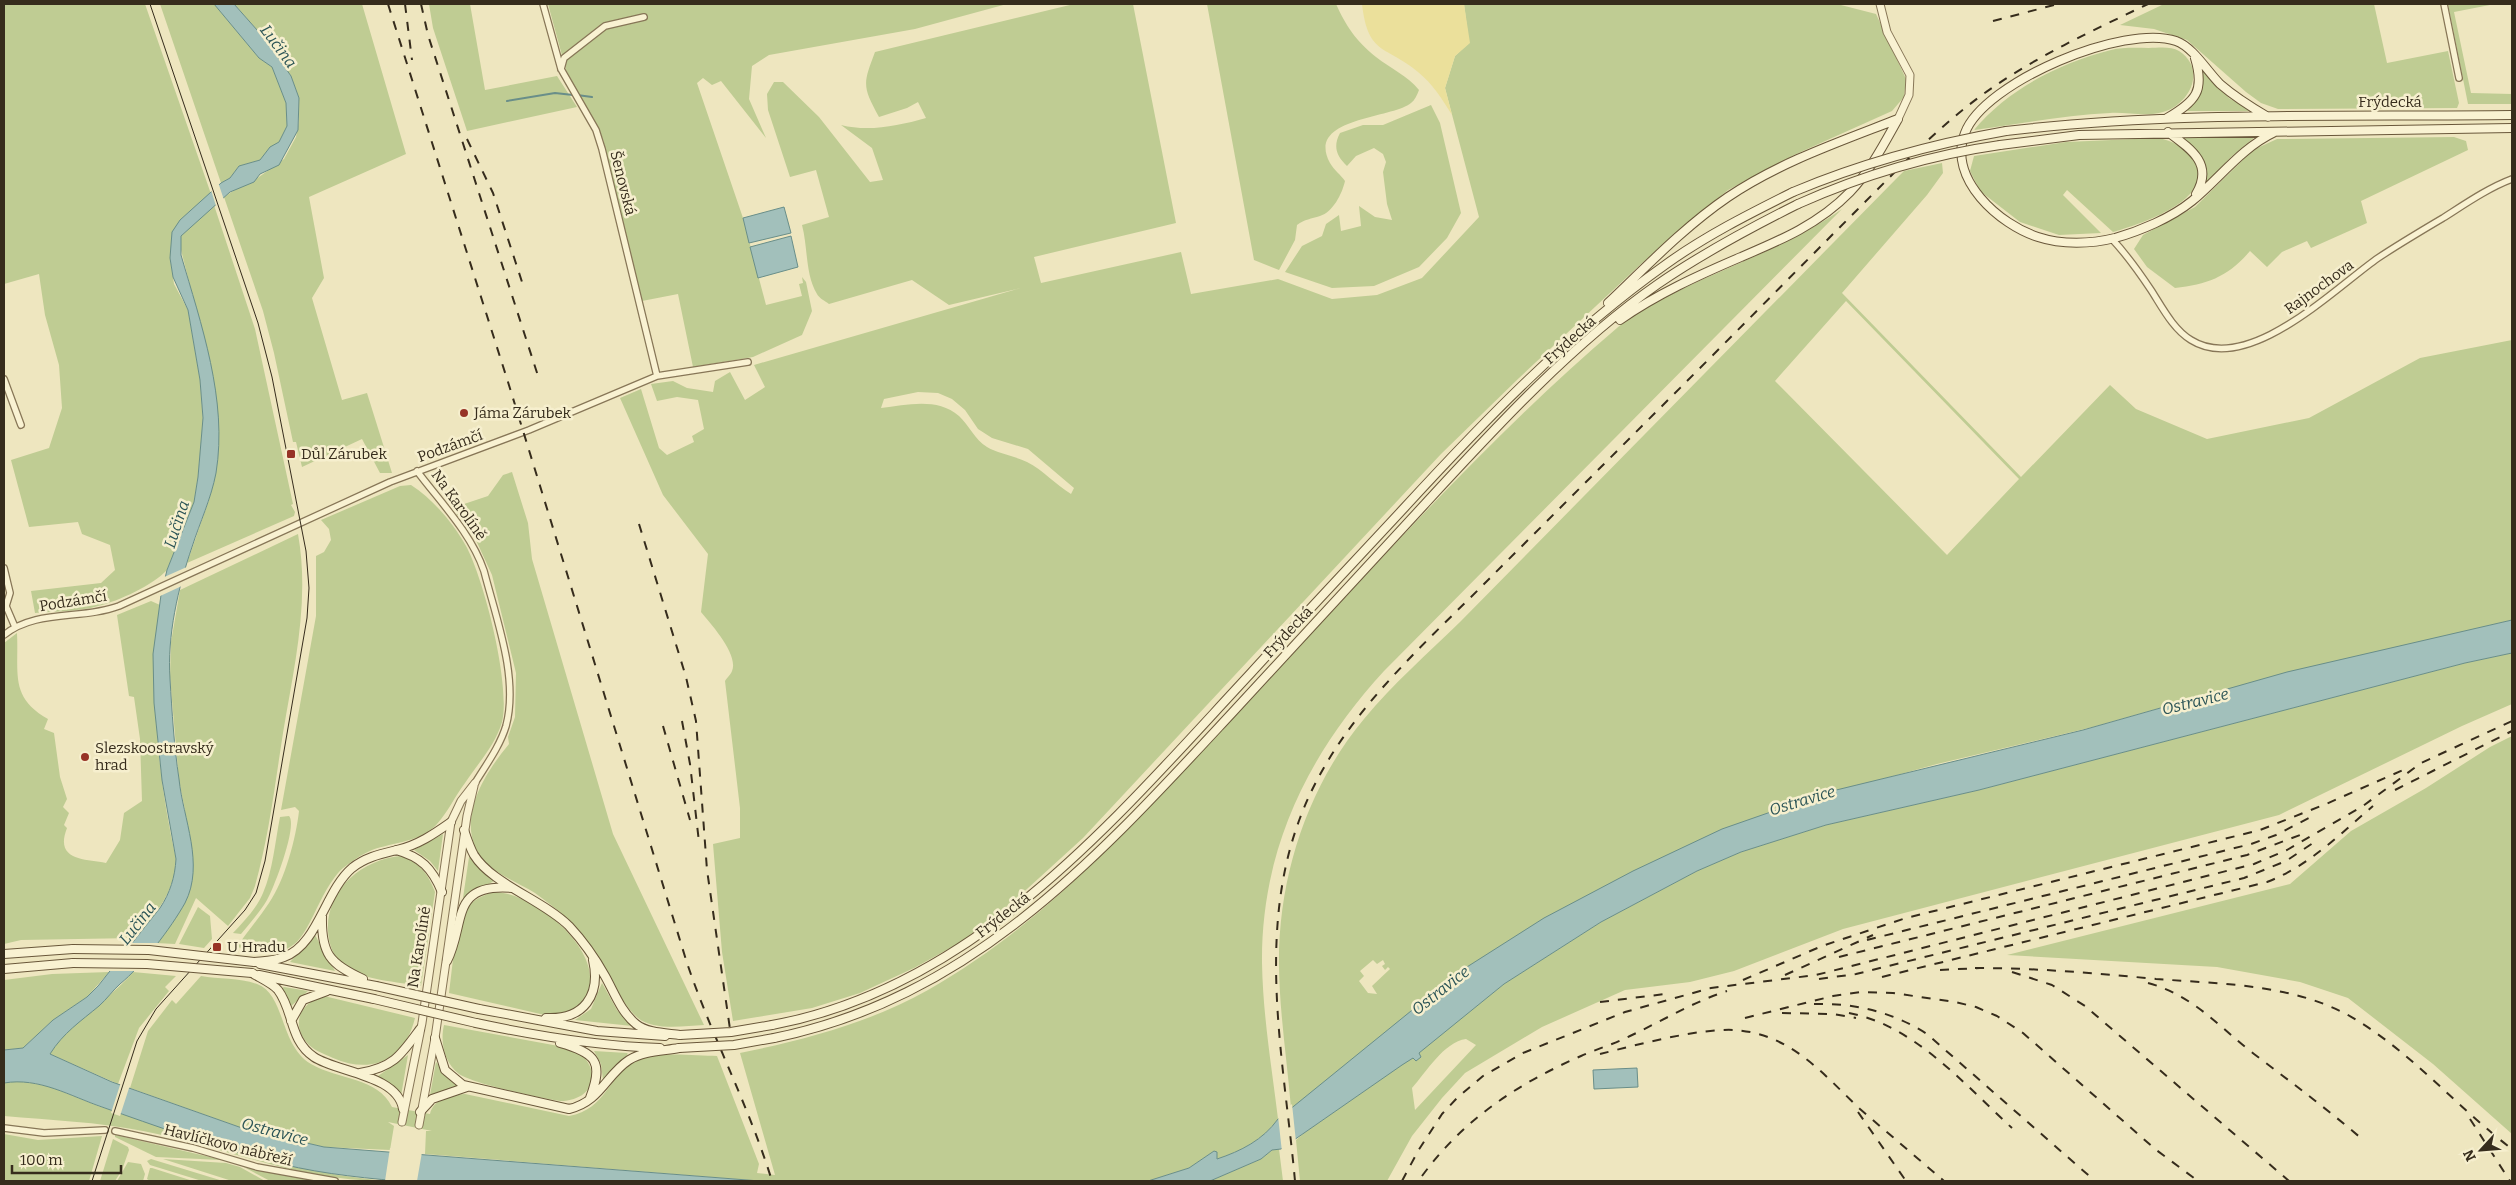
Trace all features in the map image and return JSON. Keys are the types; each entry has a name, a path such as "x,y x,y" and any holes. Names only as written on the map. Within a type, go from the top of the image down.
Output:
{"main road":[{"path":"2268,117 2233,95 2180,43 2157,38 2129,40 2082,53 2038,71 2004,91 1977,115 1965,133 1962,154 1969,179 1981,199 2002,218 2028,233 2053,241 2080,242 2112,238 2158,221 2191,202 2242,152 2275,132"},
{"path":"2165,120 2185,107 2196,94 2199,80 2194,56"},
{"name":"Frýdecká","path":"676,1035 724,1032 772,1025 856,1001 923,970 981,934 1050,880 1160,771 1448,460 1563,346 1667,263 1720,230 1793,192 1880,159 1951,141 2006,130 2078,122 2268,117 2512,115"},
{"path":"1574,354 1645,303 1804,229 1836,205 1860,181 1898,119"},
{"path":"1563,346 1654,259 1726,199 1766,174 1800,158 1898,119"},
{"name":"Frýdecká","path":"675,1048 734,1045 774,1038 823,1026 862,1013 922,986 973,955 1020,921 1097,854 1168,781 1457,469 1574,354 1657,285 1757,224 1798,204 1885,170 1952,153 2000,145 2079,135 2168,132 2512,128"},
{"path":"2168,132 2190,148 2201,164 2202,181 2191,202"},
{"path":"254,962 284,958 304,942 322,915 335,887 352,869 372,857 429,838 451,822"},
{"path":"464,830 475,857 513,888 554,913 573,931 590,953 632,1021 645,1029 676,1035"},
{"path":"396,850 413,855 424,862 434,875 442,892"},
{"path":"447,961 452,950 458,918 468,902 486,889 513,888"},
{"path":"322,915 324,941 335,963 348,973 376,986"},
{"path":"4,954 73,949 150,950 254,962 376,986 516,1017 597,1031 654,1036 676,1035"},
{"path":"516,1017 556,1018 569,1016 581,1009 589,1000 594,986 595,971 590,953"},
{"path":"4,969 73,963 147,964 252,973 545,1037 601,1044 675,1048"},
{"path":"252,973 278,990 297,1039 312,1055 334,1066 360,1073 391,1091 401,1102 403,1110"},
{"path":"291,1021 296,1008 305,999 333,990"},
{"path":"360,1073 378,1069 392,1063 420,1029"},
{"path":"545,1037 584,1050 593,1059 597,1076 589,1100"},
{"path":"435,1038 445,1070 452,1078 467,1087 561,1108 578,1107 589,1100 603,1089 628,1060 675,1048"},
{"path":"420,1112 432,1099 467,1087"}],"street":[{"name":"Šenovská","path":"543,4 561,68 596,130 602,149 657,376"},
{"path":"1880,4 1887,32 1908,68 1910,78 1909,95 1898,119"},
{"path":"2444,4 2459,78"},
{"path":"561,68 564,58 605,26 644,17"},
{"name":"Rajnochova","path":"2112,238 2128,256 2173,322 2186,337 2203,346 2225,350 2282,328 2304,316 2377,259 2466,203 2512,180"},
{"name":"Podzámčí","path":"4,635 15,627 35,620 99,612 147,593 417,471 534,428 657,376 748,362"},
{"path":"4,380 21,425"},
{"name":"Na Karolíně","path":"402,1122 420,1029 451,822 463,797 475,783 496,750 506,726 510,700 508,669 478,556 463,530 417,471"},
{"path":"4,568 10,593 5,605 15,627"},
{"name":"Na Karolíně","path":"418,1125 435,1038 464,830 475,783"},
{"path":"4,1128 44,1132 105,1130"},
{"name":"Havlíčkovo nábřeží","path":"115,1132 193,1148 257,1167 336,1181"}],"green space":[{"path":"4,4 145,4 211,194 180,220 170,258 174,284 188,310 200,380 203,420 194,502 167,570 145,587 135,592 91,608 35,613 31,591 101,583 115,570 110,545 82,534 78,522 29,527 11,460 49,448 62,408 59,365 45,315 39,274 4,284"},
{"path":"160,4 214,4 259,58 272,67 286,103 287,126 279,142 260,160 239,166 230,178 221,183"},
{"path":"234,4 362,4 406,154 309,197 324,278 312,298 342,400 367,393 392,473 380,473 362,439 302,467 296,442 293,442 263,311 224,197 239,187 249,184 284,159 296,137 299,121 299,98 291,76 265,39"},
{"path":"429,4 470,4 485,90 557,76 577,107 467,131 433,28"},
{"path":"548,4 1007,4 915,29 769,55 752,66 749,99 766,138 721,81 712,85 703,78 697,83 743,218 766,305 802,296 799,284 803,283 802,277 806,282 812,311 802,335 753,357 693,367 678,294 642,301 603,139 566,70"},
{"path":"1074,4 1133,4 1176,223 1034,257 1041,283 1181,252 1191,294 1278,279 1332,299 1377,295 1422,278 1479,217 1445,88 1455,56 1469,43 1464,4 1837,4 1876,14 1906,79 1904,97 1892,111 1794,155 1728,190 1641,264 1441,454 1083,838 1006,908 961,942 914,968 860,993 812,1008 733,1021 722,952 713,844 740,838 740,808 725,681 731,672 732,657 723,640 701,612 708,554 663,495 620,398 641,389 659,448 667,455 694,442 692,436 704,429 698,400 677,397 657,401 651,384 673,381 687,388 713,392 715,381 730,372 745,400 765,387 754,365 1021,288 949,305 912,280 829,304 817,294 810,278 802,225 829,217 816,170 790,177 768,110 767,94 774,82 783,82 819,117 870,182 883,180 872,148 841,125 872,128 926,118 918,102 907,108 879,117 866,85 868,71 875,52","holes":["918,392 938,393 952,399 965,410 978,429 992,438 1028,449 1074,488 1071,494 1027,462 987,447 959,416 950,410 932,404 911,404 881,408 884,399"]},
{"path":"1207,4 1336,4 1357,39 1376,57 1409,80 1419,90 1412,102 1401,108 1354,122 1340,128 1329,136 1326,148 1330,163 1345,181 1342,191 1329,211 1297,225 1295,240 1279,270 1254,260"},
{"path":"2164,4 2374,4 2387,63 2448,51 2459,103 2457,108 2278,109 2261,103 2246,92 2187,40 2154,29 2120,25"},
{"path":"2448,4 2495,4 2454,12 2471,93 2512,94 2512,104 2468,104"},
{"path":"2172,48 2179,51 2187,58 2192,67 2192,85 2181,102 2173,108 2157,113 2093,114 1974,130 1988,115 2019,90 2054,70 2092,55 2111,50"},
{"path":"2202,70 2229,98 2252,111 2187,111 2195,102 2202,87"},
{"path":"1431,105 1440,123 1461,213 1447,238 1419,267 1374,286 1332,288 1285,272 1302,246 1322,236 1326,224 1339,215 1341,231 1361,226 1359,206 1375,217 1392,220 1387,204 1383,172 1386,162 1383,154 1374,148 1356,156 1347,166 1338,155 1336,147 1340,133 1363,125 1383,125"},
{"path":"2255,137 2231,157 2205,185 2206,177 2202,159 2184,138"},
{"path":"2454,137 2466,141 2468,150 2361,201 2367,223 2311,248 2307,241 2282,252 2267,267 2250,251 2234,267 2217,278 2175,288 2147,267 2134,249 2143,235 2195,207 2253,150 2277,139"},
{"path":"2158,138 2180,146 2192,157 2199,176 2195,188 2185,199 2171,209 2155,217 2113,232 2067,190 2063,195 2101,233 2059,235 2020,222 1980,191 1970,171 1974,156 2066,142"},
{"path":"1942,163 1943,173 1927,195 1842,293 2021,477 2110,385 2136,409 2207,439 2309,418 2420,358 2512,340 2512,620 2202,696 2093,727 1937,764 1774,809 1291,1108 1279,979 1280,929 1284,896 1300,833 1312,802 1344,745 1398,681 1460,622 1904,171","holes":["1846,301 2019,479 1947,555 1775,381","1373,960 1377,964 1383,960 1385,964 1382,966 1385,970 1388,967 1390,969 1372,986 1377,994 1368,993 1359,981 1364,976 1360,971"]},
{"path":"214,205 255,329 293,504 291,505 295,512 294,516 187,563 209,500 216,471 218,430 212,373 180,246 181,236"},
{"path":"1842,209 1384,671 1333,736 1312,770 1294,805 1280,842 1270,881 1264,921 1262,963 1266,1023 1278,1119 1266,1133 1243,1148 1217,1159 1217,1152 1214,1151 1189,1168 1148,1181 760,1181 425,1154 426,1131 432,1131 388,1122 394,1126 390,1150 324,1147 242,1128 130,1088 148,1031 172,1000 176,1004 201,976 237,980 257,984 266,990 273,998 293,1045 301,1056 311,1064 367,1084 386,1097 392,1107 430,1114 439,1101 454,1095 465,1094 569,1116 582,1112 592,1106 600,1099 619,1074 636,1060 644,1057 664,1055 717,1056 759,1164 757,1173 775,1175 740,1053 813,1036 884,1012 928,990 971,963 1011,934 1049,903 1121,836 1415,522 1514,422 1617,328 1658,301 1765,252 1804,232"},
{"path":"512,472 528,523 532,559 613,834 704,1025 661,1026 652,1025 638,1018 626,1005 592,948 575,926 535,893 488,865 477,851 472,837 471,823 477,794 492,767 509,744 508,737 515,717 516,673 492,575 475,538 452,508 488,496 503,475"},
{"path":"411,485 435,504 449,520 466,546 473,562 488,606 503,684 504,705 499,731 486,754 437,824 423,835 380,847 357,858 343,868 329,885 307,927 293,945 284,950 273,951 237,947 275,894 289,859 295,834 299,811 295,807 281,810 316,616 316,556 324,552 331,540 329,529 321,520 400,486"},
{"path":"298,534 302,584 296,659 268,829 255,886 250,898 228,926 196,898 175,944 156,943 185,902 185,810 179,781 170,677 171,642 180,590"},
{"path":"151,601 160,605 156,669 157,732 164,796 176,859 175,871 168,892 157,911 135,938 21,940 4,944 4,643 17,633 17,672 22,693 27,702 36,711 48,719 44,729 54,733 60,777 67,799 63,807 69,813 64,825 67,828 64,839 65,847 68,853 81,859 106,863 120,840 124,813 142,801 140,739 134,697 129,696 117,615"},
{"path":"2512,653 2512,704 2462,726 2279,815 1843,929 1734,971 1690,982 1625,990 1542,1027 1465,1073 1442,1098 1412,1136 1387,1181 1300,1181 1296,1140 1304,1133 1413,1057 1421,1057 1418,1053 1504,984 1601,922 1697,871 1741,852 1826,825 1979,790 2465,663","holes":["1466,1039 1476,1045 1415,1110 1412,1088 1436,1059 1458,1041"]},
{"path":"2512,736 2512,1134 2433,1064 2348,998 2300,982 2217,967 2007,955 2290,884 2351,831 2426,788 2490,747"},
{"path":"289,816 291,822 288,843 267,900 241,934 233,933 260,899 271,865 280,817"},
{"path":"443,834 438,871 430,861 414,850"},
{"path":"400,856 407,858 422,869 435,892 421,986 391,982 350,970 343,965 332,950 328,931 329,916 333,902 349,879 360,870 372,864"},
{"path":"469,857 494,881 463,898"},
{"path":"494,892 510,895 528,902 546,913 563,927 577,944 587,961 590,978 587,995 576,1008 561,1015 549,1016 449,993 456,938 465,910 482,896"},
{"path":"198,907 210,916 212,939 204,948 179,944"},
{"path":"315,935 335,971 290,962"},
{"path":"109,972 87,997 53,1020 23,1048 4,1050 4,980 52,974"},
{"path":"133,972 176,976 165,987 169,991 139,1028 118,1084 50,1054 58,1042 78,1021 112,993"},
{"path":"602,983 617,1010 632,1026 575,1020 591,1009"},
{"path":"282,988 308,991 290,1007"},
{"path":"324,996 415,1018 410,1032 395,1054 373,1064 347,1063 311,1047 300,1030 300,1016 303,1009 315,999"},
{"path":"444,1025 575,1049 590,1065 592,1082 581,1095 560,1101 508,1090 467,1078 454,1069 447,1058 443,1045"},
{"path":"594,1051 628,1054 603,1080 601,1064"},
{"path":"408,1055 401,1096 378,1076"},
{"path":"436,1062 457,1086 430,1095"},
{"path":"17,1080 51,1087 98,1106 266,1160 338,1175 383,1181 352,1180 292,1169 173,1138 109,1125 4,1116 4,1083"},
{"path":"4,1134 38,1140 102,1136 89,1181 4,1181"},
{"path":"115,1135 223,1160 156,1157 115,1137"},
{"path":"113,1139 128,1147 129,1150 122,1170 115,1181 100,1181"},
{"path":"1279,1149 1283,1181 1210,1181 1261,1159 1272,1150"},
{"path":"151,1159 223,1181 202,1181 150,1165 147,1161"},
{"path":"163,1159 226,1163 240,1167 265,1181 232,1181"},
{"path":"128,1162 141,1164 145,1174 143,1181 117,1181"},
{"path":"240,1165 315,1181 270,1181"},
{"path":"150,1168 193,1181 150,1181 147,1179"}],"sand":[{"path":"1362,4 1464,4 1470,43 1455,56 1445,88 1452,115 1437,92 1423,77 1407,63 1380,47 1374,41 1365,21"}],"water":[{"path":"214,4 234,4 265,39 291,76 299,98 298,130 279,165 260,174 254,182 230,192 181,236 181,255 197,308 210,362 218,418 219,446 216,473 211,492 182,579 170,646 174,742 181,794 193,857 191,888 185,903 156,946 102,1003 66,1034 50,1054 112,1082 242,1128 324,1147 760,1181 398,1181 348,1176 282,1164 225,1148 42,1085 17,1082 4,1083 4,1050 23,1048 53,1020 87,997 98,986 164,902 174,872 176,859 162,780 154,703 153,654 161,595 167,570 194,502 203,418 200,380 188,310 173,277 170,258 172,232 180,220 221,183 230,178 239,166 260,160 270,147 279,142 287,126 286,103 272,67 259,58"},
{"path":"784,207 791,233 749,243 743,218"},
{"path":"791,236 798,267 758,278 750,247"},
{"name":"Ostravice","path":"2512,620 2512,653 2465,663 1979,790 1826,825 1741,852 1697,871 1601,922 1504,984 1419,1053 1421,1057 1416,1061 1413,1058 1402,1065 1281,1149 1272,1150 1261,1159 1210,1181 1148,1181 1189,1168 1214,1151 1217,1152 1217,1159 1251,1144 1266,1133 1278,1119 1459,972 1544,918 1633,871 1722,829 1828,792 2083,730 2287,672"},
{"path":"1637,1068 1638,1087 1594,1089 1593,1070"}],"pier":[{"path":"218,182 224,200 216,206 211,190"},
{"path":"189,566 184,585 158,597 162,578"},
{"path":"128,943 159,943 139,971 107,971"},
{"path":"121,1082 130,1085 120,1116 111,1113"},
{"path":"1292,1104 1296,1142 1282,1152 1278,1116"},
{"path":"390,1148 422,1152 417,1181 385,1181"}],"waterway":[{"path":"507,101 555,93 573,95"},
{"path":"577,95 592,97"}],"tram line":[{"path":"92,1181 137,1041 156,1009 245,910 256,893 265,861 307,618 309,588 306,551 272,377 258,323 150,4"}],"railway":[{"path":"388,4 508,382 687,963 753,1126 772,1181"},
{"path":"405,4 412,60"},
{"path":"421,4 428,35 539,379"},
{"path":"1993,21 2058,4"},
{"path":"1295,1181 1280,1044 1277,998 1276,952 1279,907 1287,862 1300,818 1316,782 1358,717 1410,658 1931,138 1978,98 2018,71 2061,47 2148,4"},
{"path":"467,139 493,193 523,285"},
{"path":"639,524 686,677 696,721 707,870 730,1029"},
{"path":"682,721 690,764 699,842"},
{"path":"1402,1181 1418,1151 1442,1114 1457,1098 1483,1076 1523,1053 1625,1012 1711,988 1816,975 2254,864 2287,850 2363,806 2421,763 2512,721"},
{"path":"663,726 690,820"},
{"path":"2395,790 2512,731"},
{"path":"1743,980 1822,946 1906,918 2260,830 2326,804 2403,770"},
{"path":"1882,977 2267,882 2297,867 2310,858 2373,806"},
{"path":"1867,940 2251,844 2276,835 2309,818"},
{"path":"1839,957 2247,855 2308,832"},
{"path":"1819,979 1856,974 2244,878 2286,861 2319,839"},
{"path":"1785,975 1873,935"},
{"path":"1975,968 2066,971 2234,985 2286,993 2311,1000 2335,1009 2379,1035 2418,1066 2512,1149"},
{"path":"1940,970 1980,968"},
{"path":"2012,972 2052,985 2085,1006 2289,1181"},
{"path":"2148,983 2179,995 2205,1013 2362,1139"},
{"path":"1422,1176 1438,1156 1474,1120 1514,1091 1581,1056 1624,1039 1690,1006 1727,991"},
{"path":"1745,1018 1833,996 1861,992 1893,993 1976,1007 1997,1016 2023,1033 2155,1149 2198,1181"},
{"path":"1600,1002 1665,994"},
{"path":"1814,1004 1844,1005 1873,1010 1901,1020 1927,1034 2095,1181"},
{"path":"1782,1013 1833,1014 1856,1018"},
{"path":"1849,1013 1873,1020 1917,1043 1957,1076 2012,1128"},
{"path":"1600,1054 1668,1038 1720,1030 1755,1033 1773,1039 1789,1047 1819,1069 1860,1109 1944,1181"},
{"path":"1858,1112 1906,1181"},
{"path":"2470,1119 2510,1181"}],"place":[{"name":"Jáma Zárubek","path":"464,413"},
{"name":"Důl Zárubek","path":"291,454"},
{"name":"Slezskoostravský hrad","path":"85,757"},
{"name":"U Hradu","path":"217,947"}],"water label":[{"name":"Lučina","path":"279,46"},
{"name":"Lučina","path":"176,524"},
{"name":"Lučina","path":"137,923"}]}
